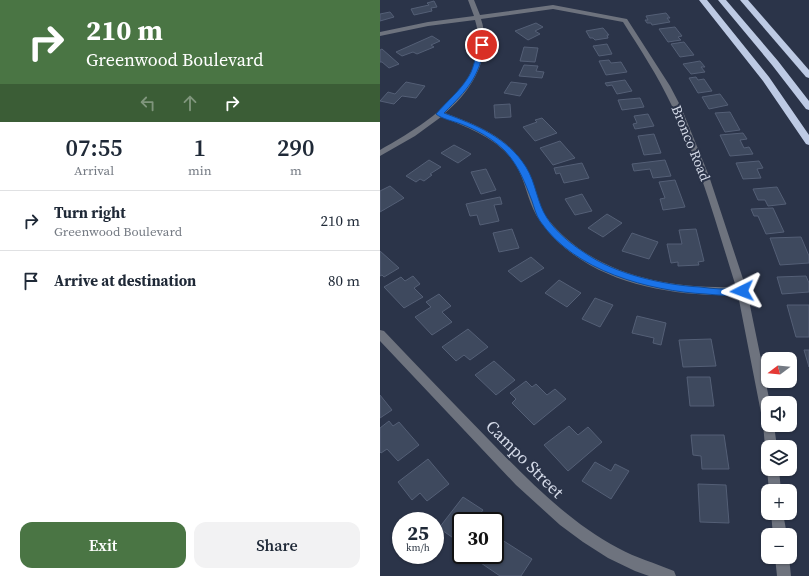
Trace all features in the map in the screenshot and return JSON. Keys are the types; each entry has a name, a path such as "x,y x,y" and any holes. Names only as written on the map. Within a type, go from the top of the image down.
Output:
{"highway":[{"path":"703,0 770,85 809,142"},
{"path":"722,0 775,63 809,107"},
{"path":"744,0 809,75"}],"street":[{"path":"380,153 409,137 440,114 463,89 477,65 481,54 482,38 471,0"},
{"name":"Bronco Road","path":"380,34 428,24 553,7 625,20 658,71 677,107 705,176 742,291 763,396"},
{"path":"440,114 473,126 493,138 507,149 523,168 543,219 563,241 582,256 606,269 656,285 687,290 724,292 742,291"},
{"name":"Campo Street","path":"380,334 526,487 570,526 602,547 669,576"},
{"path":"783,564 784,576"}],"building":[{"path":"434,1 437,7 431,8 432,11 414,15 411,9 429,5 427,3"},
{"path":"390,12 394,17 380,21 380,14"},
{"path":"666,13 670,18 667,18 670,22 652,25 651,23 647,23 645,20 648,20 646,16"},
{"path":"536,23 543,27 535,31 540,34 528,40 515,31"},
{"path":"675,27 682,36 678,37 681,40 668,42 659,29"},
{"path":"603,28 609,35 607,35 608,38 595,40 590,38 586,31"},
{"path":"432,36 440,41 431,45 434,47 417,54 413,52 402,56 396,52"},
{"path":"684,42 694,55 680,57 671,44"},
{"path":"607,44 612,54 599,56 593,46"},
{"path":"524,47 538,48 535,62 520,61"},
{"path":"382,49 399,64 389,68 380,62 380,50"},
{"path":"609,60 611,63 621,62 627,72 606,75 599,61"},
{"path":"700,61 705,67 701,67 705,72 691,74 683,64"},
{"path":"524,65 538,66 536,71 544,72 542,78 519,76"},
{"path":"696,77 698,80 704,79 712,91 698,93 689,78"},
{"path":"625,80 632,91 617,94 612,85 607,86 605,83"},
{"path":"406,82 425,86 416,98 402,96 394,104 380,101 388,92 395,94"},
{"path":"511,82 527,84 520,96 504,93"},
{"path":"720,94 728,105 709,109 702,97"},
{"path":"640,98 644,107 622,110 618,100"},
{"path":"510,104 511,117 495,118 494,105"},
{"path":"730,112 740,130 725,132 715,113"},
{"path":"648,114 654,126 635,129 633,124 637,123 634,116"},
{"path":"542,118 557,133 535,141 523,127 537,122 535,120"},
{"path":"743,133 747,139 740,140 744,148 749,147 753,154 730,156 720,135"},
{"path":"654,134 661,153 644,155 638,136"},
{"path":"560,141 575,158 553,165 540,148"},
{"path":"454,145 471,154 458,163 441,153"},
{"path":"429,160 441,167 430,174 432,175 424,181 420,179 416,182 406,176"},
{"path":"665,160 671,176 653,178 650,169 634,171 632,164"},
{"path":"759,161 763,168 757,169 761,178 743,179 736,163"},
{"path":"582,163 589,178 564,183 560,173 556,174 554,168"},
{"path":"486,169 496,190 481,194 471,172"},
{"path":"675,180 685,207 663,210 660,199 665,198 659,182"},
{"path":"390,186 404,198 380,212 380,191"},
{"path":"777,187 786,204 768,206 765,200 758,200 753,189"},
{"path":"582,194 592,211 575,215 565,199"},
{"path":"500,197 502,204 494,205 499,221 480,225 477,215 470,216 466,204"},
{"path":"773,208 784,232 766,234 758,216 754,216 751,209"},
{"path":"607,214 622,223 603,237 588,228"},
{"path":"512,229 519,248 499,252 493,233"},
{"path":"696,229 704,261 698,262 699,265 678,266 678,262 671,263 667,244 682,244 679,230"},
{"path":"632,233 658,242 649,259 622,251"},
{"path":"801,237 809,256 809,263 780,265 770,238"},
{"path":"380,251 399,268 384,277 382,275 380,276"},
{"path":"531,257 544,268 521,282 508,271"},
{"path":"413,276 420,284 414,288 423,297 404,308 384,287 401,277 405,281"},
{"path":"806,276 809,283 809,292 782,294 777,277"},
{"path":"559,280 581,293 567,307 545,293"},
{"path":"439,294 451,306 442,312 452,322 432,335 415,317 431,307 426,302"},
{"path":"595,298 613,305 600,327 582,319"},
{"path":"787,305 809,305 809,337 796,337"},
{"path":"637,316 666,323 661,345 653,343 654,338 632,333"},
{"path":"468,329 488,347 470,360 464,355 456,361 442,347"},
{"path":"711,339 716,366 683,367 679,340"},
{"path":"804,350 809,350 809,367"},
{"path":"494,361 515,380 496,395 475,375"},
{"path":"687,377 710,377 714,406 690,406"},
{"path":"526,381 532,387 536,384 547,395 555,389 566,399 534,425 512,403 516,399 510,393"},
{"path":"380,395 392,410 380,418"},
{"path":"389,421 393,426 399,422 419,445 398,461 387,449 381,453 380,452 380,428"},
{"path":"569,426 578,435 588,427 602,442 568,471 544,445"},
{"path":"691,435 724,435 729,469 702,469 701,456 693,455"},
{"path":"428,459 449,484 427,501 420,493 412,500 398,482"},
{"path":"595,462 611,471 615,464 629,471 611,499 582,481"},
{"path":"698,484 726,485 729,523 700,522"},
{"path":"463,497 483,510 482,512 452,512 452,537 444,532 444,522"},
{"path":"504,541 532,559 521,576 500,576 482,564 504,564"}],"route":[{"path":"482,45 481,54 472,77 440,114 473,126 493,138 507,149 523,168 543,219 563,241 582,256 606,269 656,285 687,290 724,292 742,291"}]}
